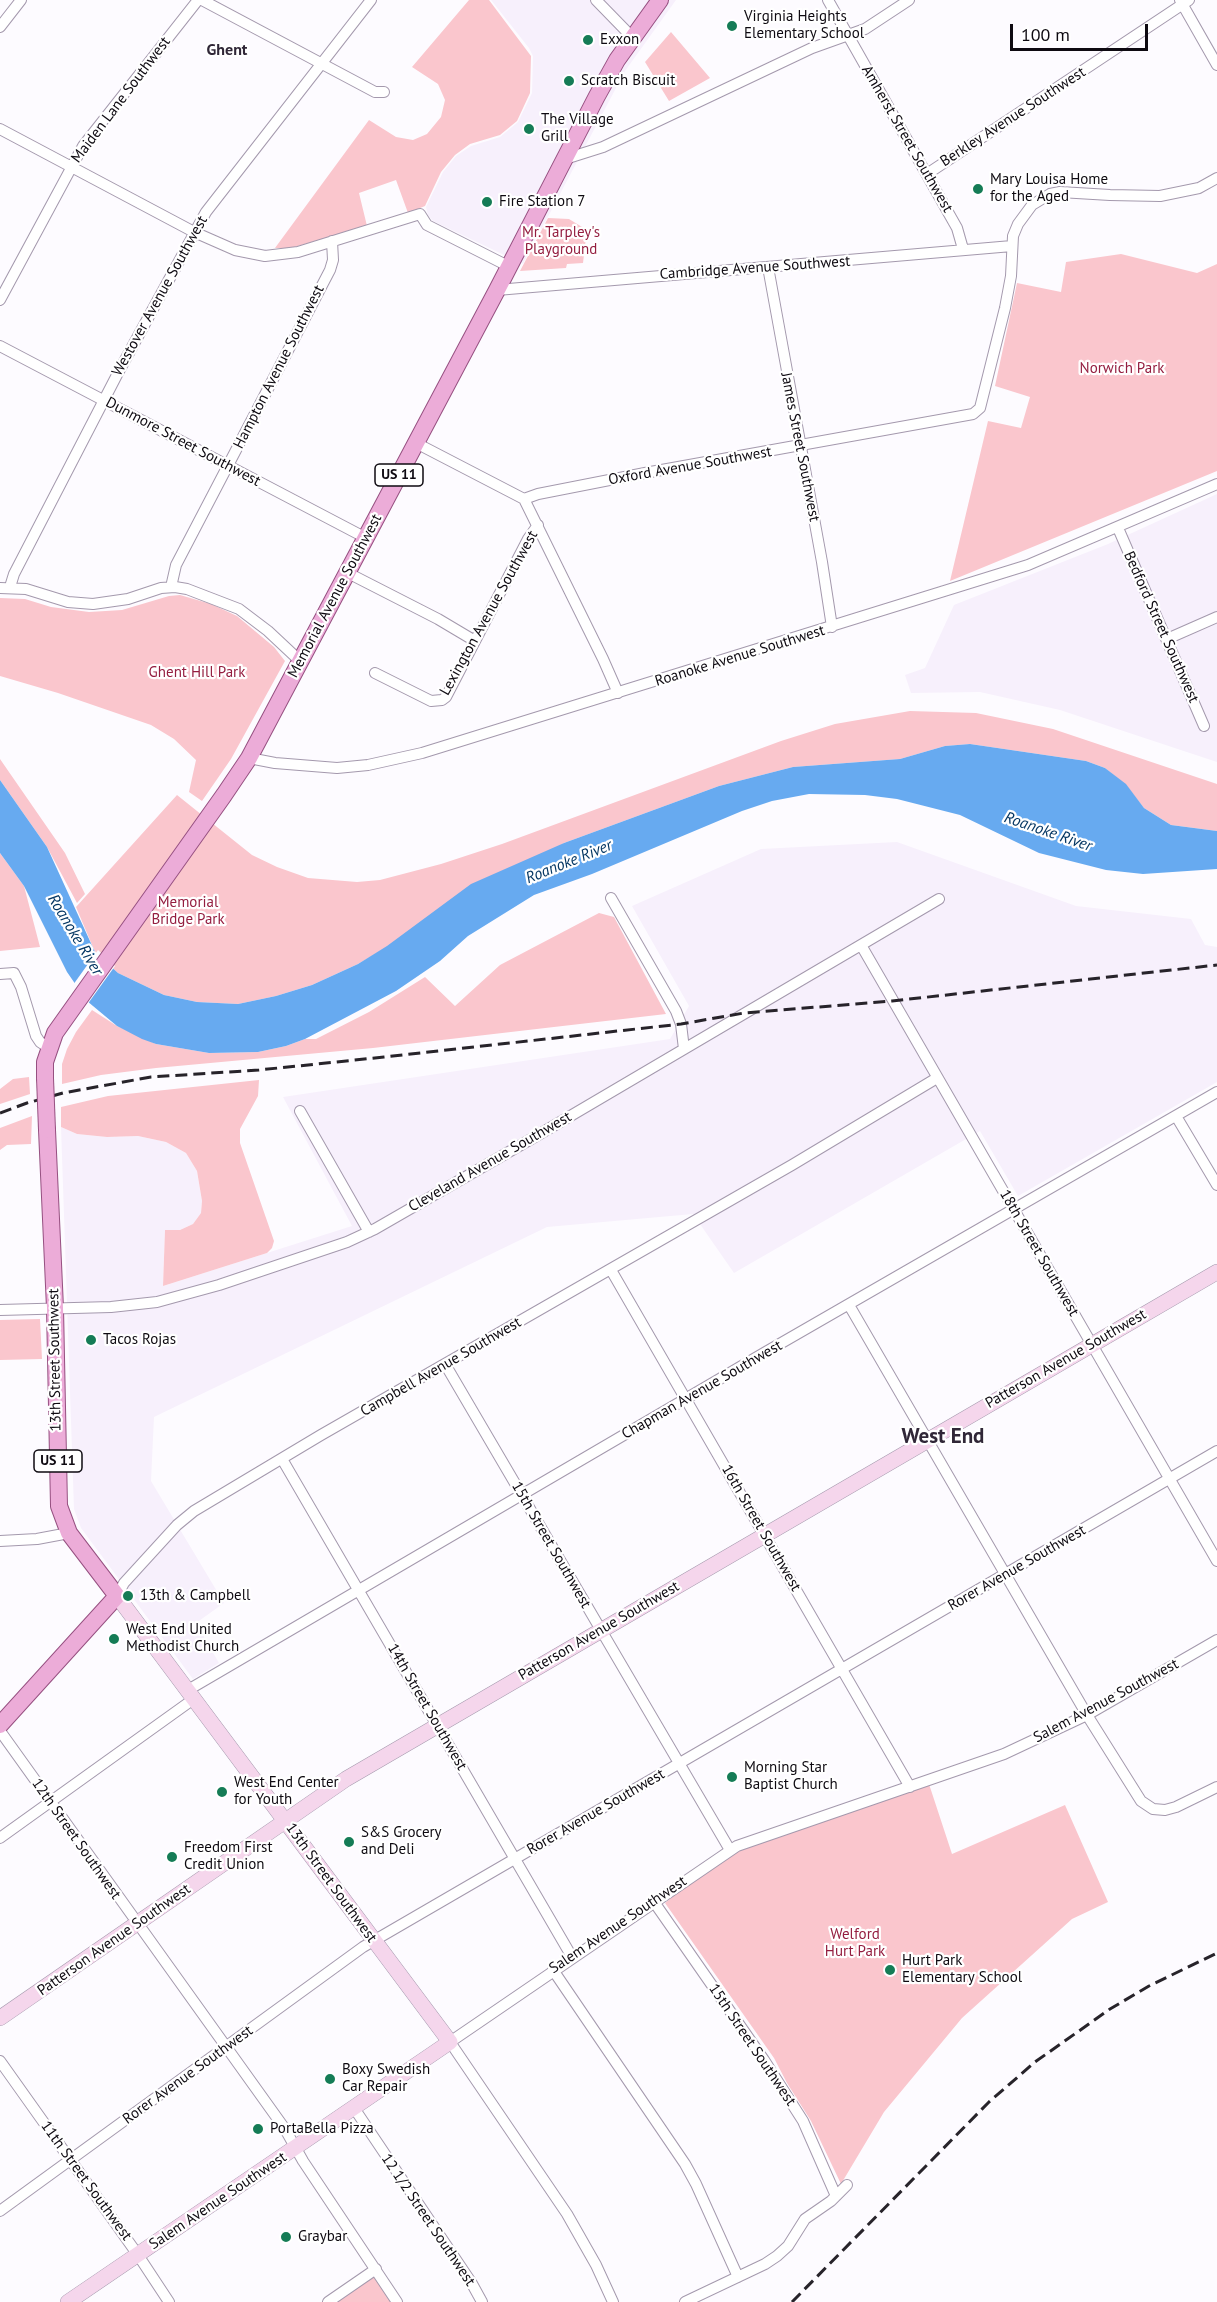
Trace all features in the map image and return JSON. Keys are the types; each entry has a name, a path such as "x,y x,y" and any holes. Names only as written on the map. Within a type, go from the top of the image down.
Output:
{"main road":[{"name":"Memorial Avenue Southwest","path":"49,1047 63,1021 249,758 612,69 660,0"},
{"name":"13th Street Southwest","path":"49,1047 45,1062 45,1078 55,1308 60,1506 69,1533 450,2042"},
{"name":"Patterson Avenue Southwest","path":"0,2018 346,1779 1217,1272"},
{"name":"Campbell Avenue Southwest","path":"0,1725 117,1596"},
{"path":"267,1795 279,1806 285,1807 328,1782 346,1779"},
{"name":"Salem Avenue Southwest","path":"68,2302 450,2042"}],"street":[{"path":"0,27 21,0"},
{"path":"200,0 375,92 384,92"},
{"name":"Maiden Lane Southwest","path":"0,300 70,166 83,146 200,0"},
{"name":"Westover Avenue Southwest","path":"5,588 206,212 371,0"},
{"path":"596,0 633,38"},
{"name":"Amherst Street Southwest","path":"828,0 957,228 963,249"},
{"path":"565,159 603,147 812,48 865,29 909,0"},
{"path":"1184,1 1217,65"},
{"name":"Berkley Avenue Southwest","path":"927,174 1184,1"},
{"path":"0,129 194,232 235,250 265,256 298,252 420,214 427,225 508,266"},
{"path":"1012,246 1013,236 1024,215 1032,205 1050,194 1065,191 1160,196 1199,188 1217,178"},
{"name":"Hampton Avenue Southwest","path":"171,587 176,565 330,270 333,260 332,241"},
{"name":"Cambridge Avenue Southwest","path":"497,290 1012,246"},
{"name":"Oxford Avenue Southwest","path":"524,499 538,494 970,415 976,412 980,408 1005,308 1012,267 1012,246"},
{"name":"James Street Southwest","path":"768,267 832,627"},
{"name":"Dunmore Street Southwest","path":"0,346 366,538"},
{"path":"416,443 524,499 618,693"},
{"name":"Roanoke Avenue Southwest","path":"249,758 320,768 368,765 422,753 1028,565 1118,528 1217,483"},
{"name":"Lexington Avenue Southwest","path":"375,673 431,702 446,697 528,538 538,525"},
{"name":"Bedford Street Southwest","path":"1118,528 1204,726"},
{"path":"348,573 475,641"},
{"path":"5,588 26,589 68,602 93,604 112,603 171,587 200,593 239,609 268,631 300,661"},
{"path":"1167,639 1217,617"},
{"path":"611,898 676,1011 681,1024 684,1049"},
{"name":"Cleveland Avenue Southwest","path":"0,1310 157,1302 347,1242 369,1232 939,899"},
{"name":"18th Street Southwest","path":"861,945 1217,1561"},
{"path":"0,974 14,974 21,987 36,1036 40,1042 49,1047"},
{"name":"Campbell Avenue Southwest","path":"117,1596 124,1583 183,1519 282,1459 611,1270 937,1078"},
{"name":"Chapman Avenue Southwest","path":"0,1838 191,1694 359,1590 1217,1092"},
{"path":"300,1111 369,1232"},
{"path":"1176,1116 1217,1185"},
{"name":"16th Street Southwest","path":"611,1270 910,1787"},
{"path":"849,1305 1088,1715 1141,1801 1153,1809 1165,1810 1217,1787"},
{"name":"15th Street Southwest","path":"446,1364 730,1850"},
{"name":"Rorer Avenue Southwest","path":"0,2211 374,1941 1217,1451"},
{"name":"14th Street Southwest","path":"282,1459 572,1957"},
{"path":"0,1541 37,1539 69,1533"},
{"name":"Salem Avenue Southwest","path":"450,2042 730,1850 1004,1754 1088,1715 1217,1640"},
{"name":"12th Street Southwest","path":"0,1731 285,2129 397,2302"},
{"name":"15th Street Southwest","path":"654,1902 758,2050 803,2121 836,2196"},
{"path":"553,1970 685,2164 738,2277"},
{"name":"13th Street Southwest","path":"450,2042 567,2214 596,2265 613,2302"},
{"name":"11th Street Southwest","path":"0,2061 170,2302"},
{"name":"12 1/2 Street Southwest","path":"354,2108 471,2282 482,2302"},
{"path":"685,2302 777,2256 788,2246 805,2219 847,2185"},
{"path":"328,2302 376,2269"}],"shaded area":[{"path":"491,0 676,0 625,71 523,264 433,221 426,207 443,172 456,156 471,146 500,137 518,122 532,93 533,56"},
{"path":"1217,494 1217,762 1060,710 980,692 911,693 905,675 925,668 954,605 1108,544"},
{"path":"897,842 1076,906 1191,919 1205,945 1217,947 1217,1082 1018,1196 980,1131 734,1273 693,1214 547,1227 154,1417 151,1481 224,1603 196,1623 219,1663 193,1679 81,1528 74,1509 61,1127 77,1134 107,1137 138,1136 166,1142 186,1153 197,1171 202,1201 201,1213 193,1224 180,1230 165,1230 163,1286 352,1226 283,1097 670,1039 689,1006 632,906 761,849"}],"green space":[{"path":"469,0 489,0 531,56 530,93 517,121 500,135 470,144 455,155 441,172 425,206 408,213 396,180 359,193 367,226 291,248 275,248 369,120 396,137 413,140 427,134 441,117 445,100 438,84 412,67"},
{"path":"671,32 710,78 669,101 645,62"},
{"name":"Mr. Tarpley's Playground","path":"548,218 569,219 587,230 583,263 567,264 566,268 520,271"},
{"name":"Norwich Park","path":"1121,254 1197,273 1217,264 1217,471 950,581 988,421 1021,428 1030,397 995,386 1017,283 1061,292 1066,262"},
{"name":"Ghent Hill Park","path":"180,595 211,604 237,616 274,647 285,661 231,759 202,801 189,792 196,760 174,739 151,725 0,676 0,598 25,599 51,607 89,612 122,610"},
{"name":"Memorial Bridge Park","path":"910,711 976,713 1053,729 1217,784 1217,831 1171,825 1144,808 1126,785 1105,768 1086,761 970,744 945,746 900,759 793,767 719,786 564,843 358,964 312,985 238,1004 197,1002 164,995 118,973 95,952 76,907 177,795 252,855 277,867 308,878 357,882 380,880 441,864 502,844 781,741 835,724"},
{"path":"0,759 65,853 85,894 77,903 47,847 0,780"},
{"path":"0,853 24,886 40,947 0,951"},
{"path":"599,913 614,917 666,1014 373,1048 156,1068 101,1075 62,1084 62,1064 67,1049 92,1010 117,1026 156,1044 209,1053 258,1052 305,1039 316,1039 369,1012 425,977 455,1006 500,965"},
{"path":"29,1077 30,1094 0,1104 0,1089 13,1079"},
{"path":"259,1080 258,1096 240,1129 240,1143 274,1241 272,1248 267,1253 163,1286 165,1230 180,1230 193,1224 201,1213 202,1201 197,1171 186,1153 166,1142 138,1136 107,1137 77,1134 61,1127 61,1107 108,1096"},
{"path":"32,1116 31,1144 7,1145 0,1150 0,1128"},
{"path":"40,1319 42,1359 0,1360 0,1320"},
{"name":"Welford Hurt Park","path":"928,1781 952,1854 1065,1805 1108,1902 1072,1919 962,2018 884,2112 841,2184 811,2121 774,2058 665,1903 730,1850"},
{"path":"376,2269 397,2302 328,2302"}],"water":[{"name":"Roanoke River","path":"970,744 1086,761 1105,768 1126,784 1144,808 1171,825 1217,831 1217,869 1143,874 1106,870 1039,853 960,815 897,799 865,795 809,794 772,801 742,811 592,874 534,895 468,936 440,961 396,991 305,1039 258,1052 209,1053 156,1044 142,1039 117,1026 87,1001 67,972 24,886 0,853 0,780 47,847 95,952 118,973 164,995 197,1002 238,1004 312,985 358,964 387,946 471,884 564,843 719,786 793,767 900,759 945,746"}],"pier":[{"path":"98,950 115,966 87,1005 73,985"}],"railway":[{"path":"0,1113 63,1093 151,1077 259,1070 384,1057 681,1024 744,1013 892,1001 1217,965"},
{"path":"792,2302 989,2102 1035,2062 1110,2009 1149,1986 1217,1953"}],"place":[{"name":"Virginia Heights Elementary School","path":"732,26"},
{"name":"Exxon","path":"588,40"},
{"name":"Scratch Biscuit","path":"569,81"},
{"name":"The Village Grill","path":"529,129"},
{"name":"Mary Louisa Home for the Aged","path":"978,189"},
{"name":"Fire Station 7","path":"487,202"},
{"name":"Tacos Rojas","path":"91,1340"},
{"name":"13th & Campbell","path":"128,1596"},
{"name":"West End United Methodist Church","path":"114,1639"},
{"name":"Morning Star Baptist Church","path":"732,1777"},
{"name":"West End Center for Youth","path":"222,1792"},
{"name":"S&S Grocery and Deli","path":"349,1842"},
{"name":"Freedom First Credit Union","path":"172,1857"},
{"name":"Hurt Park Elementary School","path":"890,1970"},
{"name":"Boxy Swedish Car Repair","path":"330,2079"},
{"name":"PortaBella Pizza","path":"258,2129"},
{"name":"Graybar","path":"286,2237"}],"district":[{"name":"Ghent","path":"227,50"},
{"name":"West End","path":"943,1437"}]}
